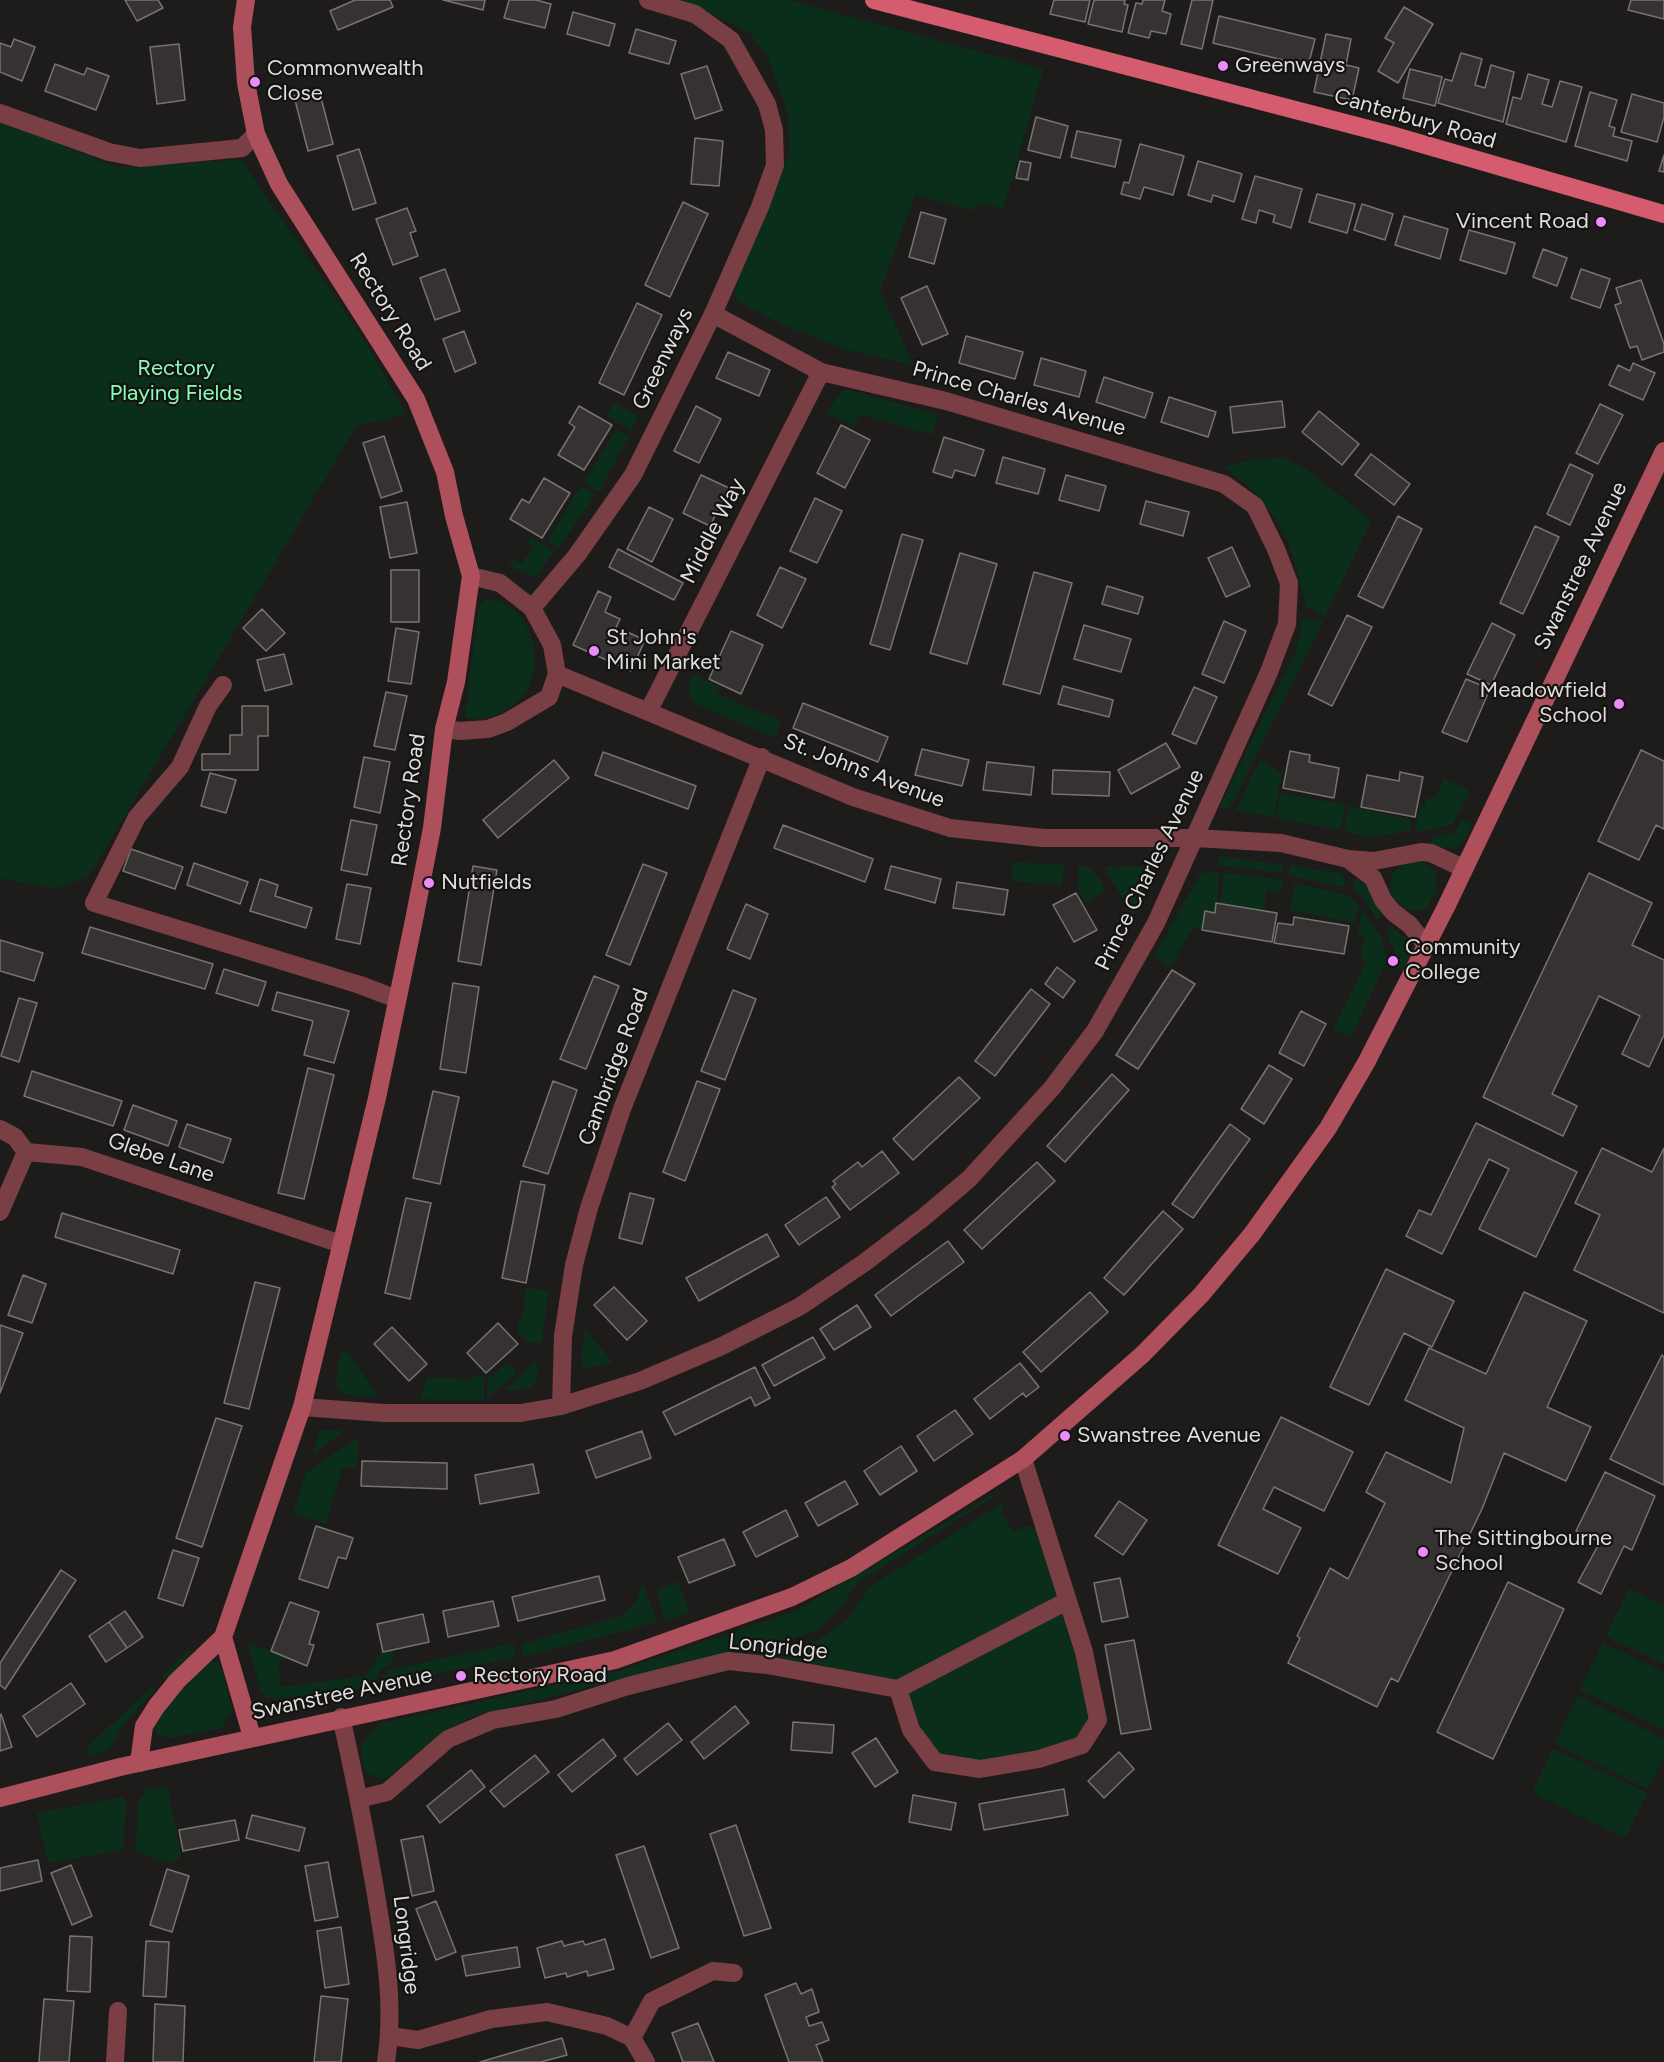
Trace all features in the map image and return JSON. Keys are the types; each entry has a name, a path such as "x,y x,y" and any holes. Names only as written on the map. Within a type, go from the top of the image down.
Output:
{"main road":[{"name":"Canterbury Road","path":"874,0 1390,135 1664,214"}],"street":[{"name":"Rectory Road","path":"139,1763 144,1726 156,1707 177,1681 223,1637 302,1407 376,1098 432,828 444,729 456,682 471,576 454,516 445,472 416,399 279,184 256,134 245,71 242,27 246,0"},
{"name":"Greenways","path":"532,608 577,555 633,475 713,314 760,207 775,165 774,130 768,104 731,40 695,14 648,0"},
{"path":"0,113 109,152 140,158 242,148 256,134"},
{"name":"Prince Charles Avenue","path":"302,1407 384,1413 450,1414 521,1413 561,1406 640,1381 722,1346 799,1307 881,1250 969,1179 1052,1088 1095,1031 1156,923 1269,672 1287,624 1289,582 1254,506 1224,484 1194,473 946,401 821,372 713,314"},
{"name":"Middle Way","path":"648,712 821,372"},
{"name":"Swanstree Avenue","path":"0,1798 72,1777 341,1717 615,1660 792,1597 851,1568 1023,1459 1142,1355 1201,1295 1252,1234 1328,1128 1366,1063 1426,945 1664,451"},
{"path":"444,729 460,731 488,729 507,722 549,697 557,674 552,645 532,608 500,582 471,576"},
{"name":"St. Johns Avenue","path":"557,674 854,797 950,828 1043,838 1195,838 1281,843 1348,859 1374,861 1421,852 1463,868"},
{"path":"223,686 208,706 180,767 137,817 94,903 360,985 396,999"},
{"name":"Cambridge Road","path":"561,1406 563,1336 574,1265 589,1208 626,1098 762,757"},
{"name":"St. Johns Avenue","path":"1348,859 1373,878 1383,900 1393,912 1410,925 1426,945"},
{"path":"0,1129 15,1137 26,1152 0,1212"},
{"name":"Glebe Lane","path":"26,1152 82,1157 341,1244"},
{"path":"1023,1459 1084,1652 1098,1720 1082,1745 1039,1759 980,1769 935,1762 911,1730 898,1689 1067,1600"},
{"path":"223,1637 252,1737"},
{"name":"Longridge","path":"359,1799 387,1792 448,1739 493,1720 556,1709 628,1686 728,1661 767,1665 898,1689"},
{"name":"Longridge","path":"341,1717 359,1799 386,1951 391,1993 390,2036 386,2062"},
{"path":"632,2038 652,2001 713,1971 734,1973"},
{"path":"115,2062 118,2011"},
{"path":"390,2036 418,2040 491,2019 547,2012 607,2026 632,2038 646,2062"}],"green space":[{"path":"683,0 788,0 1043,69 1003,210 984,204 973,210 915,195 880,291 913,365 847,350 788,327 736,300 734,281 790,152 787,111 769,59 749,32"},
{"name":"Rectory Playing Fields","path":"0,120 115,167 241,160 366,343 405,413 393,418 357,425 89,876 55,889 0,878"},
{"path":"843,390 938,415 932,435 860,414 854,426 826,413"},
{"path":"614,403 638,415 631,431 607,416"},
{"path":"616,430 629,436 599,492 584,482"},
{"path":"1284,458 1311,472 1371,521 1325,617 1306,606 1289,544 1270,511 1258,496 1224,467 1251,460"},
{"path":"581,486 595,495 559,548 548,540"},
{"path":"531,538 554,551 539,574 533,576 509,566 513,559 521,564 533,547 528,544"},
{"path":"486,599 504,604 518,615 529,630 534,648 534,667 529,685 518,701 501,713 483,719 474,719 465,717 479,606"},
{"path":"1304,617 1313,621 1324,620 1230,807 1222,809 1220,806 1296,651"},
{"path":"693,674 719,686 716,693 781,721 775,738 698,705 689,691 689,683"},
{"path":"1260,760 1282,774 1273,817 1236,810"},
{"path":"1444,779 1470,791 1452,825 1415,832 1420,806 1425,807 1427,799 1435,797"},
{"path":"1281,793 1346,805 1340,830 1276,818"},
{"path":"1349,806 1411,820 1410,831 1367,837 1344,831"},
{"path":"1462,820 1473,824 1462,843 1453,848 1431,845 1433,837 1455,833"},
{"path":"1219,856 1284,865 1282,873 1218,865"},
{"path":"1420,861 1436,872 1437,888 1426,909 1409,910 1398,903 1390,893 1392,873 1407,862"},
{"path":"1013,862 1064,865 1062,885 1012,881"},
{"path":"1290,865 1342,874 1346,882 1343,887 1288,875"},
{"path":"1079,866 1093,870 1105,891 1086,903 1078,888"},
{"path":"1153,866 1153,874 1132,915 1104,867"},
{"path":"1207,872 1220,873 1215,913 1205,911 1202,930 1193,928 1170,967 1154,956 1200,875"},
{"path":"1224,873 1283,880 1281,893 1266,891 1264,911 1220,903"},
{"path":"1356,878 1372,890 1382,913 1377,920 1362,895 1353,890"},
{"path":"1295,883 1348,896 1359,905 1355,923 1290,910"},
{"path":"1362,910 1381,937 1387,960 1351,1037 1333,1029 1366,963 1361,956 1364,937 1358,935"},
{"path":"1390,926 1409,941 1412,953 1403,970 1396,967 1396,954 1386,933"},
{"path":"526,1288 548,1291 542,1343 527,1342 517,1331 520,1327 517,1323 522,1320"},
{"path":"585,1330 613,1362 586,1368 581,1364"},
{"path":"341,1352 348,1353 379,1397 345,1394 340,1391 337,1378"},
{"path":"507,1362 517,1372 487,1399 488,1379"},
{"path":"533,1362 537,1363 537,1381 530,1388 507,1391 507,1388"},
{"path":"478,1375 484,1378 484,1400 420,1399 427,1378 472,1379"},
{"path":"320,1431 344,1431 312,1455"},
{"path":"358,1437 357,1468 342,1468 326,1524 293,1513 306,1473"},
{"path":"992,1495 995,1496 858,1582 840,1608 822,1627 801,1636 771,1644 755,1657 641,1674 474,1716 444,1731 391,1775 382,1779 366,1772 362,1756 363,1745 380,1724 618,1671 796,1611"},
{"path":"1004,1502 1001,1514 1014,1532 1025,1526 1037,1528 1098,1720 1082,1745 1039,1759 935,1762 911,1730 901,1681 832,1670 782,1658 784,1652 808,1645 848,1619 870,1587"},
{"path":"678,1581 690,1612 665,1622 657,1591"},
{"path":"642,1582 657,1622 524,1657 521,1644 621,1616 636,1601"},
{"path":"1629,1589 1664,1605 1664,1664 1606,1636"},
{"path":"248,1643 283,1655 279,1663 280,1687 366,1676 381,1651 392,1650 393,1662 377,1673 376,1687 275,1699 266,1697 261,1691"},
{"path":"513,1643 516,1657 381,1685 383,1676 390,1670"},
{"path":"1603,1643 1664,1672 1664,1730 1580,1690"},
{"path":"188,1649 192,1652 167,1679 162,1676"},
{"path":"214,1661 221,1667 232,1709 222,1728 170,1738 158,1735 152,1724 153,1719 207,1663"},
{"path":"152,1687 155,1690 123,1725 112,1745 90,1756 86,1748"},
{"path":"1578,1696 1664,1739 1664,1757 1648,1789 1555,1743"},
{"path":"1553,1749 1647,1793 1625,1838 1532,1793"},
{"path":"167,1786 181,1855 174,1864 136,1852 138,1802 146,1790"},
{"path":"122,1797 126,1803 123,1850 48,1863 37,1813"}],"building":[{"path":"125,0 158,0 163,8 137,21"},
{"path":"355,0 390,0 393,7 338,30 330,11"},
{"path":"443,0 485,0 483,10"},
{"path":"509,0 536,0 551,4 545,28 504,18"},
{"path":"1054,0 1090,0 1085,22 1050,14"},
{"path":"1094,0 1125,0 1124,4 1128,5 1122,32 1088,24"},
{"path":"1143,0 1165,0 1162,11 1171,14 1166,34 1151,31 1149,38 1128,33 1136,3 1142,4"},
{"path":"1192,0 1213,0 1202,49 1181,44"},
{"path":"1631,0 1664,0 1664,19 1628,10"},
{"path":"1404,7 1433,24 1398,83 1378,71 1394,43 1385,38"},
{"path":"573,12 615,24 609,46 567,34"},
{"path":"1219,16 1315,39 1308,66 1213,43"},
{"path":"636,29 676,41 669,64 629,53"},
{"path":"1326,34 1351,39 1346,65 1359,68 1352,100 1314,92"},
{"path":"14,39 35,47 22,81 0,72 0,43 11,47"},
{"path":"179,44 185,100 157,104 150,47"},
{"path":"1461,53 1482,59 1475,85 1485,88 1491,65 1514,72 1503,122 1438,103 1445,79 1452,81"},
{"path":"55,64 84,75 87,68 109,76 96,110 45,91"},
{"path":"707,66 722,110 695,119 681,74"},
{"path":"1410,69 1442,77 1435,106 1403,98"},
{"path":"1528,74 1549,80 1542,104 1552,107 1560,81 1582,87 1566,142 1506,124 1513,97 1521,99"},
{"path":"319,90 333,144 308,151 294,96"},
{"path":"1590,92 1617,100 1609,126 1615,128 1613,136 1632,141 1627,161 1575,146"},
{"path":"1632,94 1664,103 1664,117 1657,142 1621,132"},
{"path":"1036,117 1068,126 1060,158 1028,150"},
{"path":"1077,131 1121,140 1115,167 1071,157"},
{"path":"695,138 723,141 719,186 691,184"},
{"path":"1140,144 1184,156 1173,195 1144,187 1140,199 1121,194 1124,182 1129,183"},
{"path":"359,149 376,203 353,210 337,156"},
{"path":"1664,155 1664,172 1659,171"},
{"path":"1020,161 1031,163 1028,180 1016,178"},
{"path":"1198,161 1242,174 1234,202 1213,195 1211,202 1188,195"},
{"path":"1255,176 1302,189 1291,228 1273,222 1275,215 1259,210 1256,223 1242,219"},
{"path":"1317,194 1355,204 1347,233 1309,222"},
{"path":"683,202 708,214 670,297 645,285"},
{"path":"1362,204 1393,214 1385,240 1354,230"},
{"path":"407,208 416,231 410,233 418,256 393,265 376,219"},
{"path":"921,212 946,219 934,264 909,257"},
{"path":"1404,216 1448,229 1440,259 1395,245"},
{"path":"1469,230 1515,243 1506,274 1460,260"},
{"path":"1543,249 1567,258 1557,286 1533,277"},
{"path":"445,269 460,311 435,320 420,278"},
{"path":"1581,269 1610,279 1600,308 1571,298"},
{"path":"1641,280 1664,344 1664,352 1642,360 1637,346 1630,348 1615,305 1621,303 1616,288"},
{"path":"927,286 948,334 922,345 901,298"},
{"path":"637,303 662,315 624,395 599,383"},
{"path":"464,331 476,363 455,372 443,339"},
{"path":"966,336 1023,352 1015,379 959,363"},
{"path":"728,352 770,370 759,396 716,378"},
{"path":"1041,358 1086,371 1079,397 1034,385"},
{"path":"1633,363 1655,373 1643,400 1609,385 1618,365 1630,371"},
{"path":"1104,377 1153,393 1145,418 1096,402"},
{"path":"1169,397 1216,412 1208,437 1161,422"},
{"path":"1282,401 1285,427 1233,433 1230,407"},
{"path":"1600,404 1623,415 1598,464 1576,453"},
{"path":"579,406 612,425 584,470 558,455 575,427 569,423"},
{"path":"696,406 721,419 699,463 674,451"},
{"path":"1319,411 1359,444 1342,465 1302,432"},
{"path":"841,425 870,440 845,488 817,473"},
{"path":"384,436 402,491 381,498 363,443"},
{"path":"944,437 984,450 975,476 955,470 952,478 933,472"},
{"path":"1371,454 1410,484 1394,505 1355,475"},
{"path":"1003,457 1045,469 1038,494 996,483"},
{"path":"1570,464 1593,475 1570,525 1547,514"},
{"path":"701,475 729,488 710,526 683,513"},
{"path":"1066,475 1106,486 1099,511 1059,500"},
{"path":"544,478 570,493 542,538 510,519 522,499 529,503"},
{"path":"815,498 842,511 817,563 790,551"},
{"path":"1146,501 1189,512 1183,536 1140,524"},
{"path":"407,502 417,553 390,558 380,507"},
{"path":"649,507 673,519 652,562 627,549"},
{"path":"1398,516 1422,529 1383,608 1358,596"},
{"path":"1535,526 1559,537 1523,614 1500,603"},
{"path":"902,534 923,540 890,650 870,644"},
{"path":"1232,547 1250,586 1226,597 1208,558"},
{"path":"618,549 683,583 674,600 609,567"},
{"path":"960,553 997,564 967,664 930,653"},
{"path":"780,567 806,579 782,628 757,615"},
{"path":"391,570 419,570 419,622 391,622"},
{"path":"1034,572 1072,583 1040,694 1003,684"},
{"path":"1107,586 1143,597 1138,614 1102,604"},
{"path":"598,591 611,597 605,612 620,619 614,632 622,636 625,631 645,640 631,671 573,645"},
{"path":"262,609 285,633 266,651 243,628"},
{"path":"1347,615 1372,627 1332,706 1308,694"},
{"path":"1224,621 1246,631 1224,683 1202,674"},
{"path":"1492,623 1515,635 1491,685 1467,674"},
{"path":"1084,625 1131,639 1121,672 1074,659"},
{"path":"396,628 419,632 411,684 388,681"},
{"path":"731,631 763,645 741,694 709,679"},
{"path":"284,654 292,684 265,691 257,660"},
{"path":"1466,679 1490,689 1467,742 1442,732"},
{"path":"1063,686 1113,700 1109,717 1058,704"},
{"path":"1194,687 1217,697 1196,744 1172,734"},
{"path":"386,692 407,696 395,750 374,746"},
{"path":"803,703 888,737 878,762 793,728"},
{"path":"242,706 268,706 268,736 258,736 258,770 202,770 202,754 230,754 230,735 242,735"},
{"path":"1166,743 1180,767 1131,794 1118,770"},
{"path":"922,749 969,760 962,786 915,775"},
{"path":"1641,750 1664,761 1664,829 1656,825 1639,860 1598,841"},
{"path":"1290,751 1310,755 1309,762 1339,768 1334,798 1283,788"},
{"path":"603,752 696,786 688,809 595,775"},
{"path":"364,757 390,762 380,813 354,807"},
{"path":"554,760 569,778 498,838 483,820"},
{"path":"987,762 1034,767 1031,795 983,790"},
{"path":"1053,770 1110,772 1109,796 1052,794"},
{"path":"1400,772 1423,777 1415,817 1361,807 1367,775 1399,781"},
{"path":"210,773 236,780 226,813 201,806"},
{"path":"351,820 377,825 367,875 341,870"},
{"path":"783,825 873,859 865,882 774,848"},
{"path":"131,849 183,867 175,889 123,871"},
{"path":"194,863 248,882 240,904 187,885"},
{"path":"643,864 667,873 630,965 606,955"},
{"path":"473,866 497,870 481,965 458,961"},
{"path":"891,866 941,879 935,903 885,889"},
{"path":"1589,873 1652,903 1632,945 1664,960 1664,1035 1649,1067 1622,1054 1640,1016 1599,996 1552,1094 1577,1106 1563,1136 1483,1097"},
{"path":"260,879 278,885 275,896 312,908 306,928 250,911"},
{"path":"957,882 1008,890 1004,915 953,908"},
{"path":"347,884 371,888 360,944 336,939"},
{"path":"1076,893 1097,930 1074,942 1053,905"},
{"path":"1216,903 1277,913 1272,942 1202,930 1205,911 1215,913"},
{"path":"746,904 768,914 750,959 727,949"},
{"path":"1294,917 1349,926 1344,954 1274,943 1278,923 1293,925"},
{"path":"90,927 213,964 205,989 82,953"},
{"path":"0,940 43,953 34,981 0,971"},
{"path":"1057,967 1075,981 1063,998 1045,984"},
{"path":"224,969 266,982 258,1006 216,993"},
{"path":"1172,970 1195,984 1138,1069 1116,1055"},
{"path":"594,976 619,986 586,1069 560,1059"},
{"path":"453,983 479,987 466,1073 440,1069"},
{"path":"1031,989 1050,1004 995,1076 975,1061"},
{"path":"733,990 756,999 725,1080 701,1071"},
{"path":"277,992 349,1011 334,1063 304,1055 313,1021 272,1010"},
{"path":"19,998 37,1003 19,1062 1,1056"},
{"path":"1301,1011 1326,1024 1304,1066 1279,1053"},
{"path":"1269,1065 1292,1079 1264,1124 1241,1109"},
{"path":"308,1068 334,1075 304,1199 278,1193"},
{"path":"32,1071 122,1101 113,1126 24,1096"},
{"path":"1112,1074 1129,1090 1065,1162 1047,1146"},
{"path":"959,1077 980,1098 913,1160 893,1139"},
{"path":"553,1081 577,1090 548,1174 523,1166"},
{"path":"697,1081 720,1089 685,1181 663,1172"},
{"path":"433,1091 459,1097 440,1184 413,1178"},
{"path":"133,1105 177,1121 168,1146 124,1130"},
{"path":"1476,1123 1577,1172 1536,1257 1479,1229 1509,1169 1489,1159 1442,1254 1406,1236 1419,1210 1431,1215"},
{"path":"187,1124 231,1139 223,1163 179,1147"},
{"path":"1230,1124 1250,1139 1193,1218 1172,1204"},
{"path":"1602,1148 1652,1172 1664,1148 1664,1313 1574,1270 1600,1215 1575,1203"},
{"path":"882,1151 899,1173 850,1210 832,1187 836,1184 833,1181 858,1162 862,1167"},
{"path":"1037,1162 1055,1181 982,1249 964,1230"},
{"path":"521,1181 545,1185 526,1283 502,1278"},
{"path":"630,1193 654,1199 642,1244 619,1238"},
{"path":"826,1197 840,1217 799,1245 785,1225"},
{"path":"406,1198 431,1203 410,1299 385,1293"},
{"path":"1163,1211 1183,1229 1124,1295 1104,1278"},
{"path":"62,1213 180,1250 173,1274 55,1237"},
{"path":"767,1234 779,1256 699,1301 686,1278"},
{"path":"948,1241 964,1262 891,1316 875,1295"},
{"path":"1386,1269 1454,1301 1432,1347 1404,1333 1369,1405 1330,1387"},
{"path":"23,1275 46,1284 32,1323 8,1315"},
{"path":"255,1282 280,1288 249,1409 224,1403"},
{"path":"614,1287 647,1321 627,1340 594,1305"},
{"path":"1090,1292 1108,1312 1041,1372 1023,1352"},
{"path":"1524,1292 1587,1321 1547,1407 1591,1427 1566,1481 1504,1453 1482,1509 1398,1682 1391,1678 1377,1707 1288,1663 1300,1638 1297,1636 1330,1568 1348,1579 1385,1503 1366,1492 1386,1452 1451,1483 1464,1428 1405,1400 1429,1348 1486,1374"},
{"path":"857,1305 871,1327 834,1350 820,1329"},
{"path":"498,1323 518,1344 486,1373 467,1353"},
{"path":"0,1325 23,1333 0,1393"},
{"path":"392,1327 427,1364 409,1381 374,1344"},
{"path":"813,1337 825,1358 774,1386 762,1365"},
{"path":"1662,1355 1664,1357 1664,1485 1610,1459"},
{"path":"1020,1363 1039,1387 1026,1397 1023,1393 990,1419 974,1399"},
{"path":"755,1367 770,1398 755,1406 751,1397 675,1435 663,1412"},
{"path":"955,1410 973,1434 934,1461 917,1436"},
{"path":"1281,1417 1353,1452 1324,1511 1274,1487 1263,1509 1301,1528 1278,1574 1218,1545"},
{"path":"216,1418 242,1426 202,1547 176,1538"},
{"path":"642,1431 651,1458 596,1478 586,1451"},
{"path":"901,1446 917,1471 880,1495 864,1471"},
{"path":"362,1461 447,1463 447,1489 361,1486"},
{"path":"533,1464 539,1493 480,1504 475,1475"},
{"path":"1605,1472 1655,1496 1632,1550 1624,1546 1601,1594 1578,1582 1600,1542 1576,1531"},
{"path":"845,1481 858,1504 818,1526 805,1503"},
{"path":"1119,1501 1147,1520 1123,1555 1095,1536"},
{"path":"786,1510 798,1536 756,1557 743,1532"},
{"path":"316,1526 353,1538 346,1559 338,1557 328,1588 299,1579"},
{"path":"724,1539 735,1565 689,1583 678,1557"},
{"path":"173,1550 199,1558 183,1606 158,1598"},
{"path":"61,1570 76,1580 5,1689 0,1685 0,1663"},
{"path":"599,1576 605,1600 518,1621 512,1597"},
{"path":"1120,1578 1128,1617 1102,1622 1094,1583"},
{"path":"1508,1582 1564,1609 1493,1759 1437,1732"},
{"path":"493,1601 499,1626 448,1637 443,1611"},
{"path":"290,1602 319,1612 309,1644 314,1645 307,1666 271,1651"},
{"path":"125,1611 143,1637 127,1648 109,1622"},
{"path":"423,1614 429,1642 383,1652 377,1624"},
{"path":"109,1622 127,1648 106,1662 89,1636"},
{"path":"1134,1640 1151,1729 1121,1734 1105,1645"},
{"path":"71,1683 85,1704 37,1737 23,1716"},
{"path":"735,1706 749,1723 704,1759 691,1742"},
{"path":"0,1715 12,1747 0,1751"},
{"path":"793,1722 834,1725 832,1753 791,1750"},
{"path":"668,1723 682,1740 637,1775 624,1759"},
{"path":"876,1738 898,1772 875,1787 852,1753"},
{"path":"603,1739 616,1756 572,1792 558,1775"},
{"path":"1119,1752 1134,1769 1104,1798 1088,1781"},
{"path":"535,1755 549,1772 504,1807 490,1791"},
{"path":"471,1770 485,1787 440,1823 427,1806"},
{"path":"1064,1789 1068,1815 984,1830 979,1804"},
{"path":"913,1795 956,1803 951,1830 909,1822"},
{"path":"252,1815 305,1828 299,1851 246,1838"},
{"path":"235,1820 239,1840 183,1851 179,1830"},
{"path":"736,1825 771,1928 744,1936 710,1834"},
{"path":"423,1836 434,1891 412,1896 401,1840"},
{"path":"644,1846 679,1948 651,1958 616,1855"},
{"path":"38,1860 42,1881 0,1891 0,1868"},
{"path":"328,1862 338,1917 315,1921 305,1866"},
{"path":"71,1865 92,1916 72,1925 51,1873"},
{"path":"167,1869 189,1876 172,1932 150,1925"},
{"path":"436,1901 456,1952 436,1960 416,1909"},
{"path":"341,1927 349,1984 325,1988 317,1931"},
{"path":"70,1936 92,1937 90,1992 67,1991"},
{"path":"605,1939 614,1969 588,1976 587,1971 567,1977 566,1973 545,1978 537,1948 562,1941 564,1946 583,1941 585,1945"},
{"path":"146,1941 169,1942 166,1997 143,1996"},
{"path":"517,1947 520,1967 466,1976 462,1956"},
{"path":"796,1983 801,1994 812,1989 819,2012 806,2017 809,2026 822,2022 829,2040 816,2045 823,2062 789,2062 765,1995"},
{"path":"321,1996 348,1999 341,2062 314,2062"},
{"path":"44,1999 74,2001 69,2062 39,2062"},
{"path":"155,2004 185,2006 183,2062 153,2062"},
{"path":"698,2023 714,2062 683,2062 672,2033"},
{"path":"562,2038 567,2055 541,2062 480,2062"}],"place":[{"name":"Greenways","path":"1223,66"},
{"name":"Commonwealth Close","path":"255,82"},
{"name":"Vincent Road","path":"1601,222"},
{"name":"St John's Mini Market","path":"594,651"},
{"name":"Meadowfield School","path":"1619,704"},
{"name":"Nutfields","path":"429,883"},
{"name":"Community College","path":"1393,961"},
{"name":"Swanstree Avenue","path":"1065,1436"},
{"name":"The Sittingbourne School","path":"1423,1552"},
{"name":"Rectory Road","path":"461,1676"}]}
